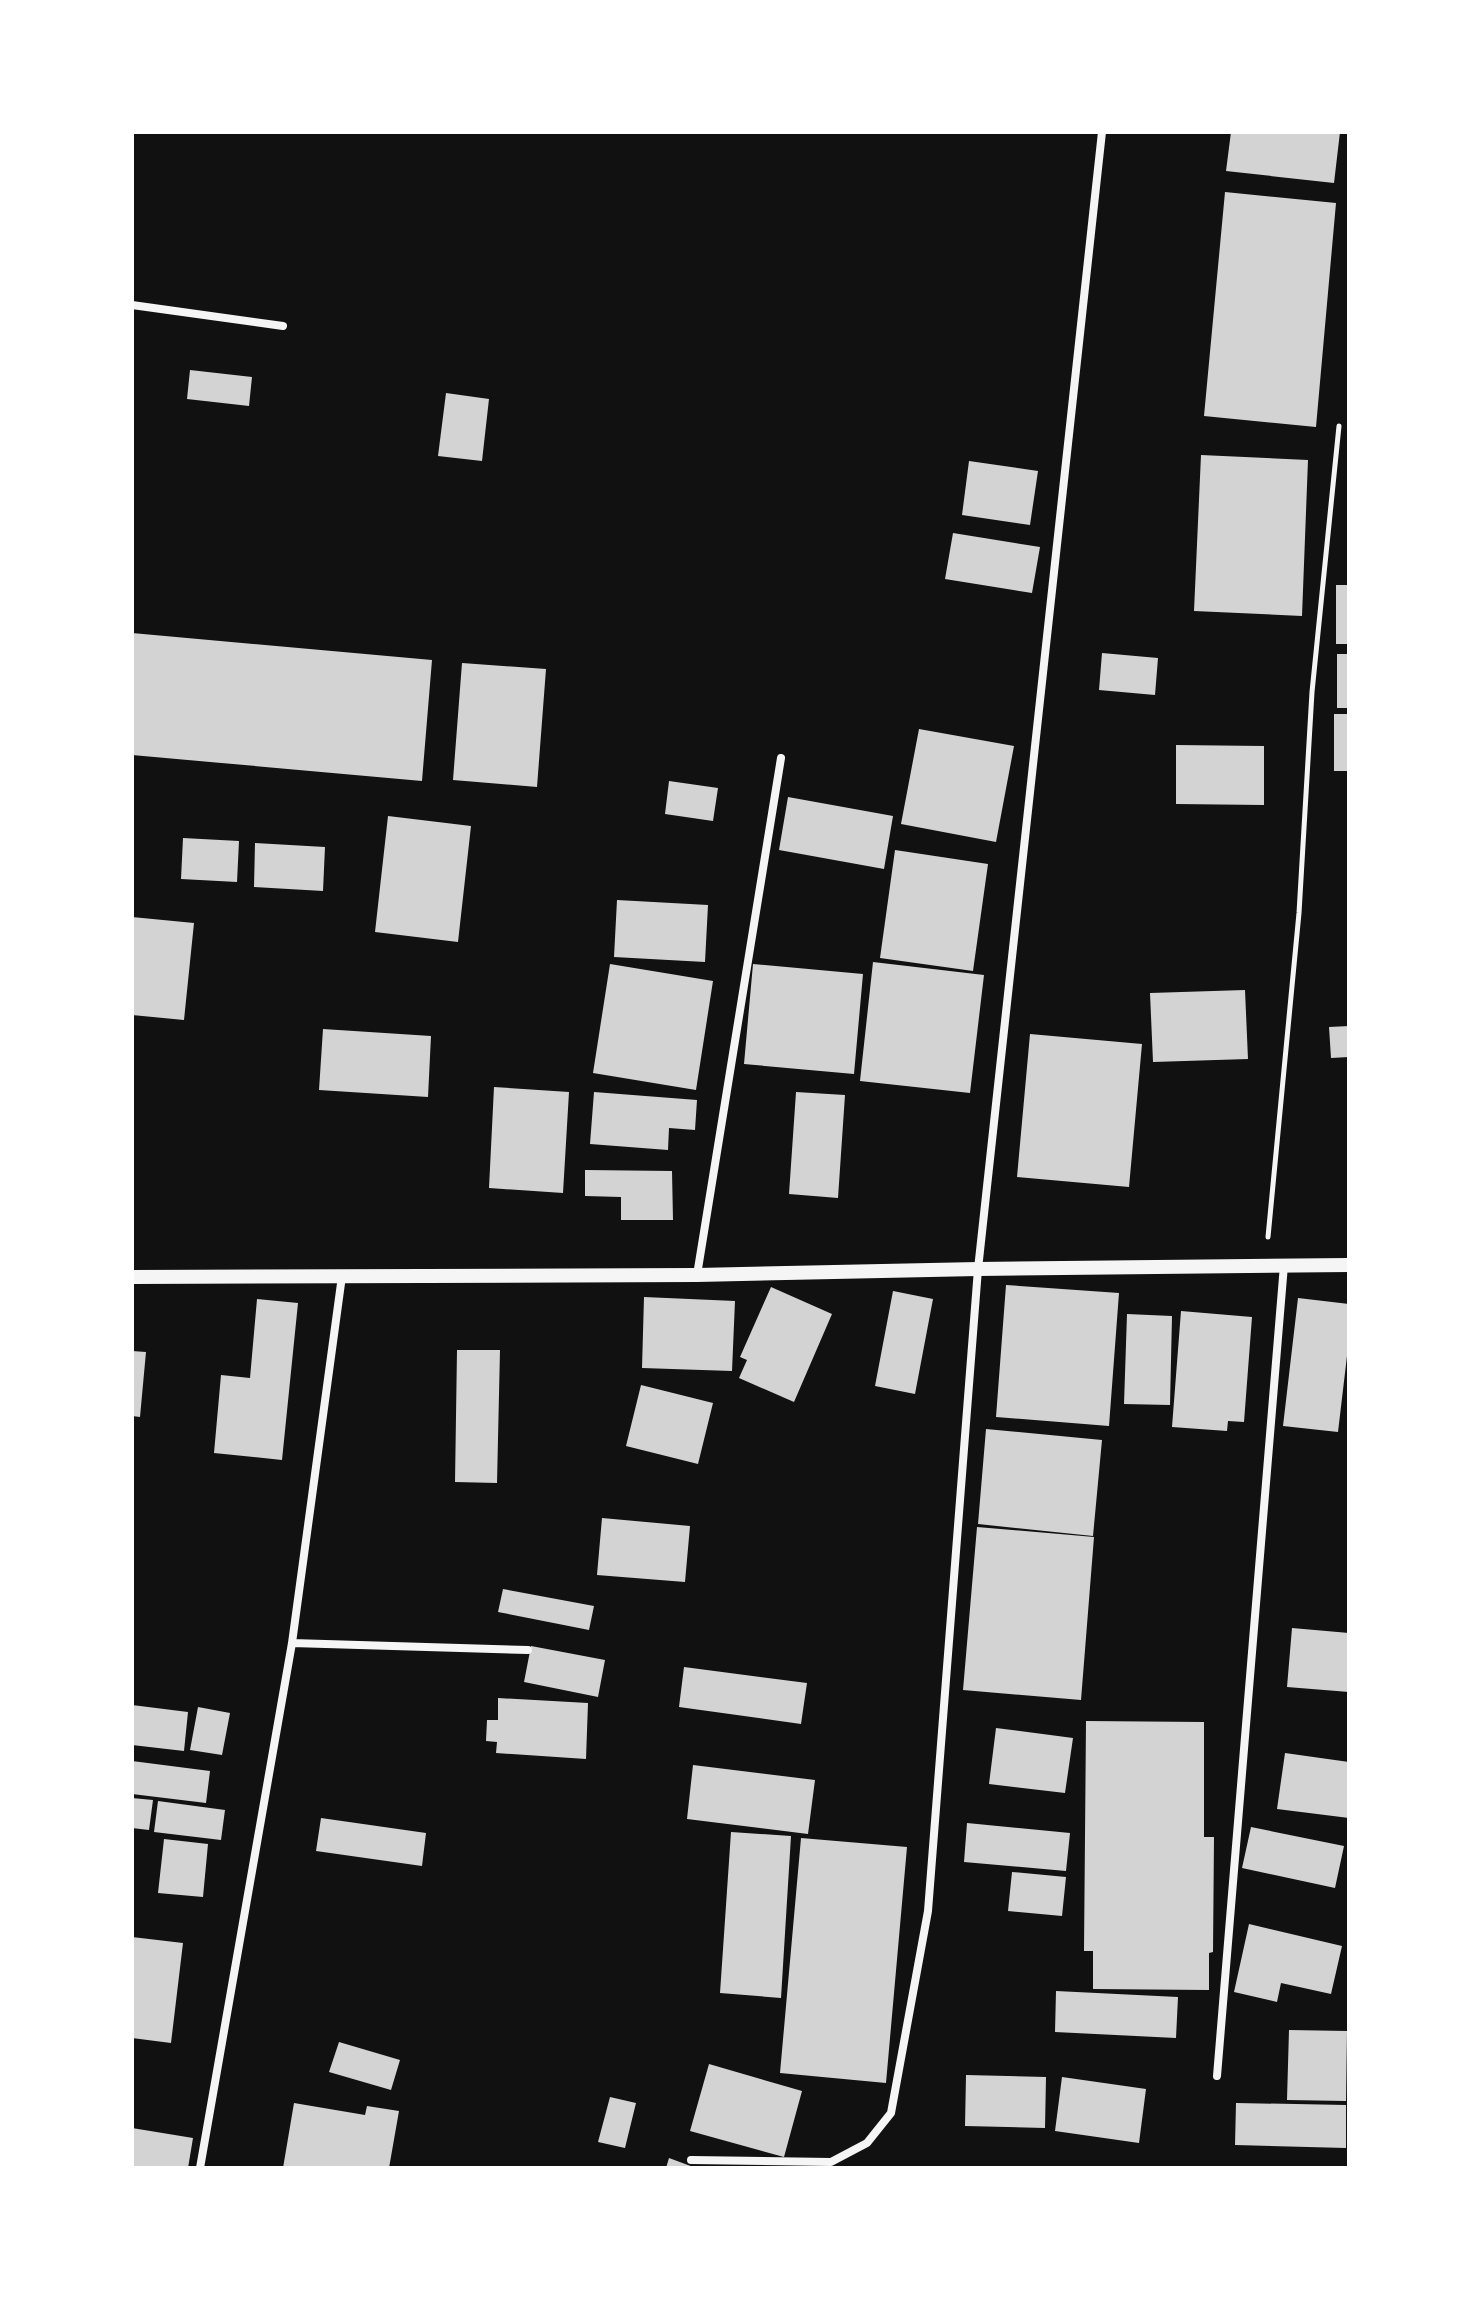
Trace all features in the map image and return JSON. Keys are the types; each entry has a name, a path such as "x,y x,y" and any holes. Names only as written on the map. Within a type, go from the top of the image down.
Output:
{"street":[{"path":"691,2160 831,2162 867,2143 891,2113 928,1911 978,1269 1102,132"},
{"path":"132,305 283,326"},
{"path":"697,1275 781,758"},
{"path":"1217,2076 1284,1265"},
{"path":"132,1277 697,1275 1349,1265"},
{"path":"200,2168 292,1643 342,1275"},
{"path":"292,1643 528,1650"}],"path":[{"path":"1265,1266 1299,913 1312,692 1339,426"}],"building":[{"path":"1231,132 1340,132 1334,183 1226,171"},
{"path":"1225,192 1336,203 1316,427 1204,416"},
{"path":"190,370 252,377 249,406 187,399"},
{"path":"446,393 489,399 482,461 438,456"},
{"path":"1201,455 1308,460 1302,616 1194,611"},
{"path":"969,461 1038,471 1030,525 962,515"},
{"path":"953,533 1040,547 1032,593 945,579"},
{"path":"1336,585 1349,585 1349,644 1336,644"},
{"path":"132,633 432,660 422,781 132,755"},
{"path":"1102,653 1158,658 1155,695 1099,690"},
{"path":"1337,654 1349,654 1349,708 1337,708"},
{"path":"462,663 546,669 537,787 453,780"},
{"path":"1334,714 1349,714 1349,771 1334,771"},
{"path":"919,729 1014,746 996,842 901,824"},
{"path":"1176,745 1264,746 1264,805 1176,804"},
{"path":"669,781 718,788 713,821 665,814"},
{"path":"788,797 893,816 884,869 779,850"},
{"path":"388,816 471,826 458,942 375,932"},
{"path":"183,838 239,841 237,882 181,879"},
{"path":"255,843 325,847 323,891 254,887"},
{"path":"895,850 988,864 973,971 880,958"},
{"path":"617,900 708,905 705,962 614,957"},
{"path":"132,917 194,923 184,1020 132,1015"},
{"path":"873,962 984,975 970,1093 860,1081"},
{"path":"610,964 713,981 696,1090 593,1073"},
{"path":"753,964 863,974 854,1074 744,1064"},
{"path":"1245,990 1248,1059 1153,1062 1150,993"},
{"path":"1349,1026 1349,1057 1331,1058 1329,1027"},
{"path":"323,1029 431,1036 428,1097 319,1090"},
{"path":"1030,1034 1142,1044 1129,1187 1017,1177"},
{"path":"494,1087 569,1092 563,1193 489,1188"},
{"path":"594,1092 697,1100 695,1130 669,1128 668,1150 590,1144"},
{"path":"796,1092 845,1095 838,1198 789,1194"},
{"path":"585,1170 672,1171 673,1220 621,1220 621,1197 585,1196"},
{"path":"1006,1285 1119,1293 1109,1426 996,1417"},
{"path":"771,1287 832,1314 794,1402 739,1378 747,1360 740,1357"},
{"path":"893,1291 933,1299 915,1394 875,1386"},
{"path":"644,1297 735,1301 732,1371 642,1368"},
{"path":"1298,1298 1349,1304 1349,1339 1338,1432 1283,1426"},
{"path":"257,1299 298,1303 282,1460 214,1453 221,1375 250,1378"},
{"path":"1181,1311 1252,1317 1244,1422 1228,1421 1227,1431 1172,1427"},
{"path":"1127,1314 1172,1316 1170,1405 1124,1404"},
{"path":"457,1350 500,1350 497,1483 455,1482"},
{"path":"132,1351 146,1352 140,1417 132,1416"},
{"path":"641,1385 713,1403 698,1464 626,1446"},
{"path":"986,1429 1102,1440 1093,1536 978,1524"},
{"path":"602,1518 690,1526 685,1582 597,1575"},
{"path":"977,1527 1094,1537 1081,1700 963,1690"},
{"path":"503,1589 594,1606 589,1630 498,1612"},
{"path":"1292,1628 1349,1633 1349,1692 1287,1687"},
{"path":"531,1646 605,1660 598,1697 524,1682"},
{"path":"684,1667 807,1683 801,1724 679,1707"},
{"path":"498,1698 588,1703 586,1759 496,1753 497,1742 486,1741 487,1720 498,1720"},
{"path":"132,1705 188,1712 184,1751 132,1745"},
{"path":"198,1707 230,1713 222,1755 190,1750"},
{"path":"1086,1721 1204,1722 1204,1837 1214,1837 1213,1952 1209,1953 1209,1990 1093,1989 1093,1951 1084,1951"},
{"path":"996,1728 1073,1738 1065,1793 989,1784"},
{"path":"1285,1753 1349,1762 1349,1818 1277,1809"},
{"path":"132,1761 210,1771 206,1803 132,1794"},
{"path":"693,1765 815,1780 808,1834 687,1819"},
{"path":"132,1798 153,1800 149,1830 132,1828"},
{"path":"158,1801 225,1810 221,1840 154,1832"},
{"path":"321,1818 426,1833 422,1866 316,1851"},
{"path":"967,1823 1070,1833 1066,1871 964,1862"},
{"path":"1251,1827 1344,1846 1335,1888 1242,1868"},
{"path":"731,1832 791,1836 781,1998 720,1993"},
{"path":"801,1838 907,1847 886,2083 780,2073"},
{"path":"164,1839 208,1844 203,1897 158,1893"},
{"path":"1012,1872 1066,1877 1062,1916 1008,1911"},
{"path":"1249,1924 1342,1946 1331,1994 1281,1983 1277,2002 1234,1992"},
{"path":"132,1937 183,1943 171,2043 132,2038"},
{"path":"1056,1991 1178,1997 1176,2038 1055,2032"},
{"path":"1289,2030 1347,2031 1346,2101 1287,2100"},
{"path":"339,2042 400,2060 391,2090 329,2072"},
{"path":"709,2064 802,2091 784,2157 690,2131"},
{"path":"966,2075 1046,2077 1045,2128 965,2126"},
{"path":"1062,2077 1146,2089 1139,2143 1055,2131"},
{"path":"610,2097 636,2103 625,2148 598,2142"},
{"path":"294,2103 365,2115 367,2106 399,2111 389,2168 283,2168"},
{"path":"1236,2103 1346,2105 1346,2148 1235,2145"},
{"path":"132,2128 193,2138 188,2168 132,2168"},
{"path":"669,2158 696,2168 666,2168"}]}
